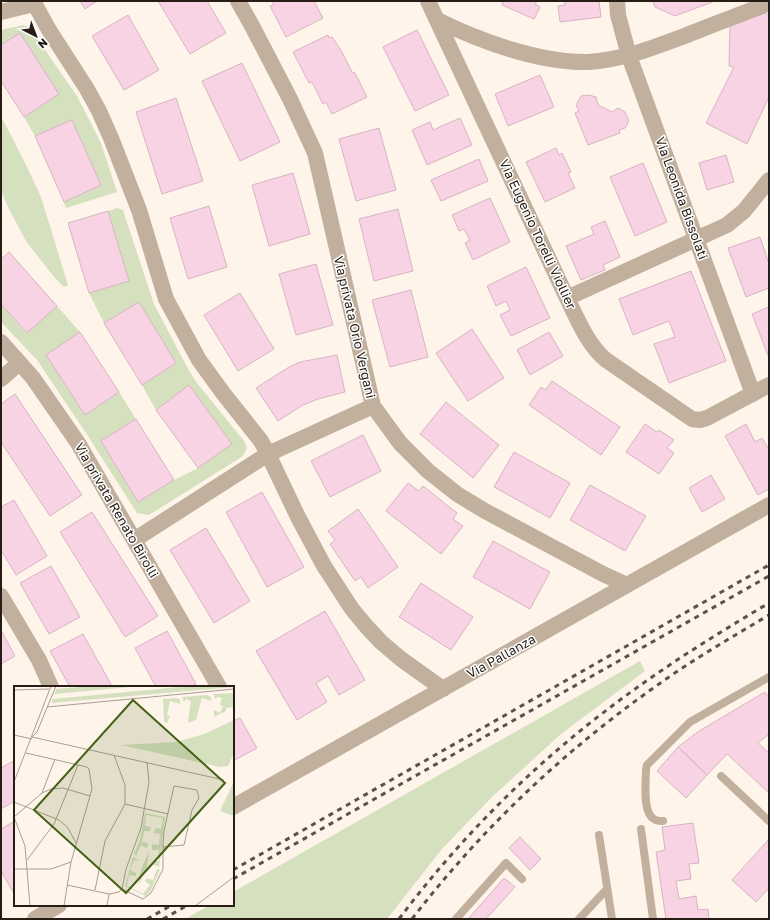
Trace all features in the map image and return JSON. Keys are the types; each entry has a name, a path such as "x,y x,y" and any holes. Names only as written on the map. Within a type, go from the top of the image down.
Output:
{"street":[{"name":"Via privata Orio Vergani","path":"238,1 287,92 315,153 373,406 400,443 428,471 457,494 485,511 627,585"},
{"name":"Via Eugenio Torelli Viollier","path":"428,1 567,298 596,352 685,416 692,419 700,420 707,418 753,394"},
{"name":"Via Leonida Bissolati","path":"617,1 618,16 629,56 753,394"},
{"path":"1,12 34,2 49,30 87,89 99,111 139,210 166,299 198,360 261,441 324,566 352,609 381,642 443,689"},
{"path":"437,20 467,34 540,57 588,62 629,56 769,3"},
{"path":"567,298 727,224 744,211 769,180"},
{"name":"Via privata Renato Birolli","path":"1,342 33,378 78,443 219,686"},
{"path":"1,379 19,363"},
{"path":"753,394 769,385"},
{"path":"134,540 268,454 373,406"},
{"name":"Via Pallanza","path":"234,806 769,505"},
{"path":"1,596 39,660 51,686"},
{"path":"35,919 57,906"}],"lane":[{"path":"663,821 655,820 646,810 647,765 690,722 769,677"},
{"path":"721,776 769,821"},
{"path":"641,829 653,919"},
{"path":"599,835 612,919"},
{"path":"456,919 506,863 522,879"},
{"path":"579,919 608,889"}],"green space":[{"path":"23,25 29,27 77,96 101,143 117,192 66,208 64,202 101,185 72,120 35,136 24,117 59,94 1,45 1,30"},
{"path":"1,116 41,197 68,285 64,287 54,277 26,241 1,191"},
{"path":"117,208 123,210 154,304 188,369 197,383 244,441 247,448 243,456 149,515 137,513 37,360 1,322 1,304 26,333 57,306 80,332 46,355 85,415 119,392 136,419 101,441 138,502 174,480 198,468 232,444 189,385 156,410 142,385 176,363 139,302 104,323 89,293 129,281 108,211"},
{"path":"640,661 645,671 561,734 494,795 442,849 387,919 185,919 208,906 234,906 234,891"}],"building":[{"path":"80,1 97,1 85,9"},
{"path":"158,1 207,1 226,33 190,54"},
{"path":"272,1 314,1 323,18 286,37 270,6 274,5"},
{"path":"503,1 537,1 535,4 540,7 534,19 502,5"},
{"path":"564,1 599,1 601,17 560,22 558,6 565,5"},
{"path":"653,1 715,1 675,16 655,7"},
{"path":"765,13 769,15 769,97 747,144 706,123 734,67 729,66 730,25"},
{"path":"128,15 159,70 124,90 92,36"},
{"path":"417,30 449,95 415,111 383,47"},
{"path":"20,33 59,94 24,117 1,81 1,45"},
{"path":"328,35 329,38 332,37 342,52 367,97 332,114 326,102 323,104 312,82 309,83 293,52"},
{"path":"242,63 280,142 240,161 202,81"},
{"path":"540,75 554,107 508,126 495,94"},
{"path":"589,95 596,97 598,105 612,112 618,108 625,112 629,121 625,128 619,130 620,133 588,145 575,113 579,111 576,105 581,96"},
{"path":"176,98 203,181 162,194 136,112"},
{"path":"460,118 472,145 427,165 412,130 430,122 433,130"},
{"path":"72,120 101,185 64,202 35,136"},
{"path":"379,128 396,190 356,201 339,139"},
{"path":"556,148 559,155 562,153 571,172 568,173 575,188 545,202 526,162"},
{"path":"726,155 734,182 707,190 699,163"},
{"path":"479,159 488,181 441,201 431,180"},
{"path":"643,163 667,222 635,236 610,177"},
{"path":"293,173 310,234 269,246 252,185"},
{"path":"490,198 510,242 473,260 465,243 470,240 464,229 459,231 452,215"},
{"path":"209,206 227,267 188,279 170,218"},
{"path":"398,209 413,271 374,281 359,219"},
{"path":"108,211 129,281 89,293 68,223"},
{"path":"605,221 620,257 603,265 605,270 581,280 566,246 594,234 591,227"},
{"path":"760,237 769,264 769,288 746,297 728,248"},
{"path":"9,252 57,306 27,333 1,304 1,259"},
{"path":"316,264 333,325 296,335 279,274"},
{"path":"526,267 550,318 511,336 500,315 510,310 506,301 496,306 487,286"},
{"path":"691,271 726,361 669,383 654,344 675,337 669,321 633,335 619,299"},
{"path":"411,290 428,357 390,367 372,300"},
{"path":"240,293 274,349 238,371 204,315"},
{"path":"139,302 176,363 142,385 104,323"},
{"path":"769,307 769,358 752,314"},
{"path":"472,329 504,378 468,401 436,353"},
{"path":"80,332 119,392 85,415 46,355"},
{"path":"549,332 563,356 530,375 517,350"},
{"path":"337,355 345,392 318,399 303,405 278,421 256,388 289,367 300,362"},
{"path":"552,381 620,427 601,455 529,405 541,387 545,390"},
{"path":"189,385 232,444 198,468 156,410"},
{"path":"15,394 82,495 50,516 1,442 1,404"},
{"path":"446,402 499,445 473,478 420,434"},
{"path":"136,419 174,480 138,502 101,441"},
{"path":"645,424 657,432 659,430 674,440 667,448 674,453 659,474 626,452"},
{"path":"746,424 755,442 762,438 769,449 769,489 758,495 725,436"},
{"path":"363,435 381,471 330,497 311,461"},
{"path":"514,452 570,483 550,518 494,487"},
{"path":"711,475 725,499 702,512 689,488"},
{"path":"408,483 419,491 423,486 457,513 453,519 463,526 441,554 386,511"},
{"path":"590,485 646,516 625,551 570,520"},
{"path":"262,492 304,567 267,587 226,512"},
{"path":"14,500 47,556 16,575 1,550 1,507"},
{"path":"358,509 398,567 368,588 361,577 355,581 330,544 335,540 328,531"},
{"path":"92,512 158,616 125,637 60,532"},
{"path":"206,528 250,601 214,623 170,550"},
{"path":"493,541 550,572 530,609 473,577"},
{"path":"51,566 80,617 49,634 20,583"},
{"path":"421,583 473,617 451,650 399,617"},
{"path":"325,611 365,680 339,695 328,676 316,683 327,702 297,720 256,651"},
{"path":"1,630 15,656 1,664"},
{"path":"167,631 196,684 192,686 155,686 135,648"},
{"path":"83,634 112,686 69,686 50,651"},
{"path":"765,692 769,698 769,734 758,743 769,753 769,793 727,754 707,775 678,747 699,731"},
{"path":"240,718 257,748 234,760 234,721"},
{"path":"678,747 707,775 686,798 657,771"},
{"path":"14,761 14,802 1,809 1,768"},
{"path":"14,822 13,892 1,871 1,829"},
{"path":"693,823 699,863 689,864 691,879 676,881 679,899 696,896 698,910 708,909 709,919 666,919 656,852 665,850 662,827"},
{"path":"520,837 541,859 530,870 509,848"},
{"path":"769,839 769,888 756,902 732,880"},
{"path":"504,878 515,887 486,919 468,919"}],"railway":[{"path":"234,869 769,565"},
{"path":"234,878 769,576"},
{"path":"399,919 446,860 498,805 553,753 582,729 650,678 769,603"},
{"path":"412,919 439,885 496,822 558,763 624,709 659,684 699,657 769,615"},
{"path":"147,919 170,906"},
{"path":"163,919 186,906"}]}
